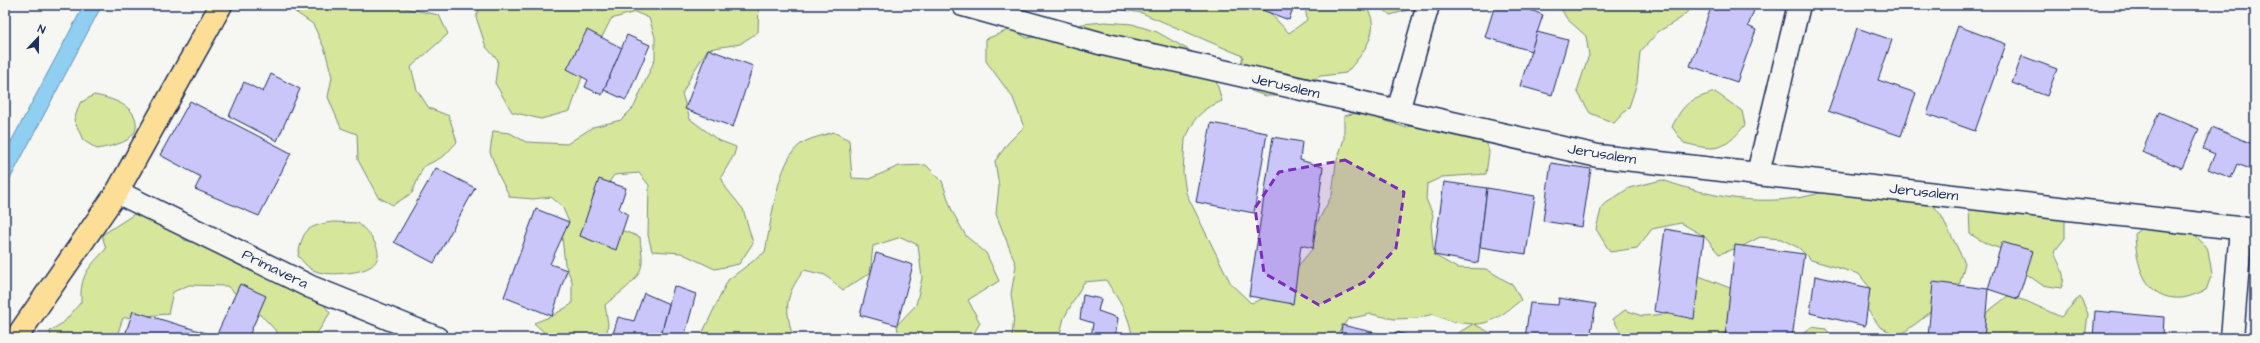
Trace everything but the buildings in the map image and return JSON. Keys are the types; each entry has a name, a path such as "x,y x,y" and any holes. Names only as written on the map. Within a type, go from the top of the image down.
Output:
{"main road":[{"path":"16,338 117,192 221,5"}],"street":[{"name":"Jerusalem","path":"963,5 1103,44 1598,156 2248,229"},
{"path":"1398,111 1428,5"},
{"path":"1758,173 1799,5"},
{"name":"Primavera","path":"117,192 408,333 437,338"},
{"path":"2232,338 2248,229"}],"highlighted area":[{"path":"1345,160 1404,192 1396,248 1366,281 1319,305 1264,273 1255,208 1279,172"}],"green space":[{"path":"285,5 390,5 439,15 448,34 411,67 417,90 429,108 449,116 457,142 444,156 423,167 412,193 393,205 378,197 358,160 357,134 341,128 328,97 332,77 325,50 313,24"},
{"path":"481,5 759,5 758,32 740,44 708,49 692,74 682,94 690,119 718,140 736,147 734,155 721,177 726,188 743,209 753,243 739,264 715,269 681,253 652,251 648,235 649,185 639,173 614,175 601,195 593,220 640,237 642,263 637,276 628,287 605,305 608,324 606,338 550,338 534,323 552,316 572,304 572,281 565,264 562,237 569,222 562,206 551,197 533,199 510,197 499,176 490,152 493,131 510,133 526,142 567,144 593,127 621,120 634,107 655,59 655,37 649,18 635,12 611,19 582,77 570,111 541,119 512,112 495,83 498,60 486,47 476,17"},
{"path":"1094,5 1250,5 1270,13 1289,33 1307,20 1305,5 1364,5 1370,14 1372,32 1369,41 1359,58 1346,73 1321,76 1309,81 1285,96 1266,96 1251,91 1238,75 1243,56 1142,13"},
{"path":"1379,5 1426,5 1390,15"},
{"path":"1559,5 1694,5 1681,18 1658,32 1640,52 1637,83 1629,107 1614,123 1590,113 1577,91 1589,55 1586,36 1567,19"},
{"path":"1105,22 1132,24 1157,32 1201,57 1215,77 1222,101 1207,108 1196,118 1185,139 1183,172 1186,193 1231,284 1251,303 1275,294 1313,248 1316,225 1332,195 1336,163 1344,139 1344,116 1360,112 1407,128 1425,117 1483,130 1489,152 1486,174 1442,177 1427,184 1426,199 1433,215 1431,225 1434,255 1457,268 1486,269 1513,285 1521,300 1493,319 1481,324 1474,324 1500,338 1453,338 1453,336 1473,324 1452,322 1433,314 1418,318 1394,319 1371,314 1348,319 1334,338 1132,338 1126,315 1119,300 1106,280 1084,282 1064,318 1059,338 1012,338 1014,315 1011,294 1016,265 996,214 999,186 995,161 1008,143 1024,127 1013,98 986,61 986,39 1011,29 1027,38 1063,33 1082,24"},
{"path":"1715,92 1742,111 1745,125 1731,140 1718,147 1712,148 1684,143 1672,127 1680,112 1689,103 1699,97"},
{"path":"94,95 116,101 129,109 136,120 136,128 133,135 127,140 116,145 97,149 83,140 74,120 80,103"},
{"path":"833,132 849,140 852,178 869,179 899,166 926,165 942,181 952,211 966,236 986,253 999,281 968,300 980,323 971,338 899,338 897,325 916,305 922,278 918,245 901,237 873,246 870,273 843,290 825,275 804,270 797,279 788,302 789,318 793,338 700,338 728,280 765,252 776,194 786,164 793,152 804,142"},
{"path":"1662,180 1711,194 1761,200 1779,200 1804,197 1841,187 1856,185 1881,185 1922,191 1941,215 1965,263 1959,286 1922,319 1899,336 1880,327 1867,309 1870,288 1859,274 1811,260 1799,248 1781,239 1760,237 1743,246 1719,254 1704,236 1681,223 1652,229 1637,248 1610,252 1596,229 1602,206 1629,188"},
{"path":"150,204 172,212 184,240 208,245 233,244 305,271 311,287 330,313 316,335 282,338 268,322 227,286 189,285 173,292 168,314 123,318 116,338 51,338 50,331 64,322 81,302 82,285 86,272 106,249 102,235"},
{"path":"1969,208 2065,211 2065,238 2054,252 2063,274 2063,283 2061,288 2042,285 2021,270 2010,252 1987,244 1970,234"},
{"path":"2150,218 2193,232 2208,250 2212,274 2206,290 2182,298 2169,297 2159,293 2151,287 2140,268 2137,257 2135,234"},
{"path":"333,222 358,223 367,232 377,248 378,255 376,261 370,267 361,271 329,274 311,269 298,256 302,240 307,231 317,225"},
{"path":"1699,276 1730,288 1736,311 1722,338 1624,338 1613,319 1625,310 1642,316 1667,314"},
{"path":"2008,296 2026,301 2061,317 2080,296 2088,314 2085,338 1984,338 1986,313"},
{"path":"1811,327 1826,329 1833,338 1798,338"}],"water":[{"path":"84,5 102,5 10,179 5,176 5,153"}]}
